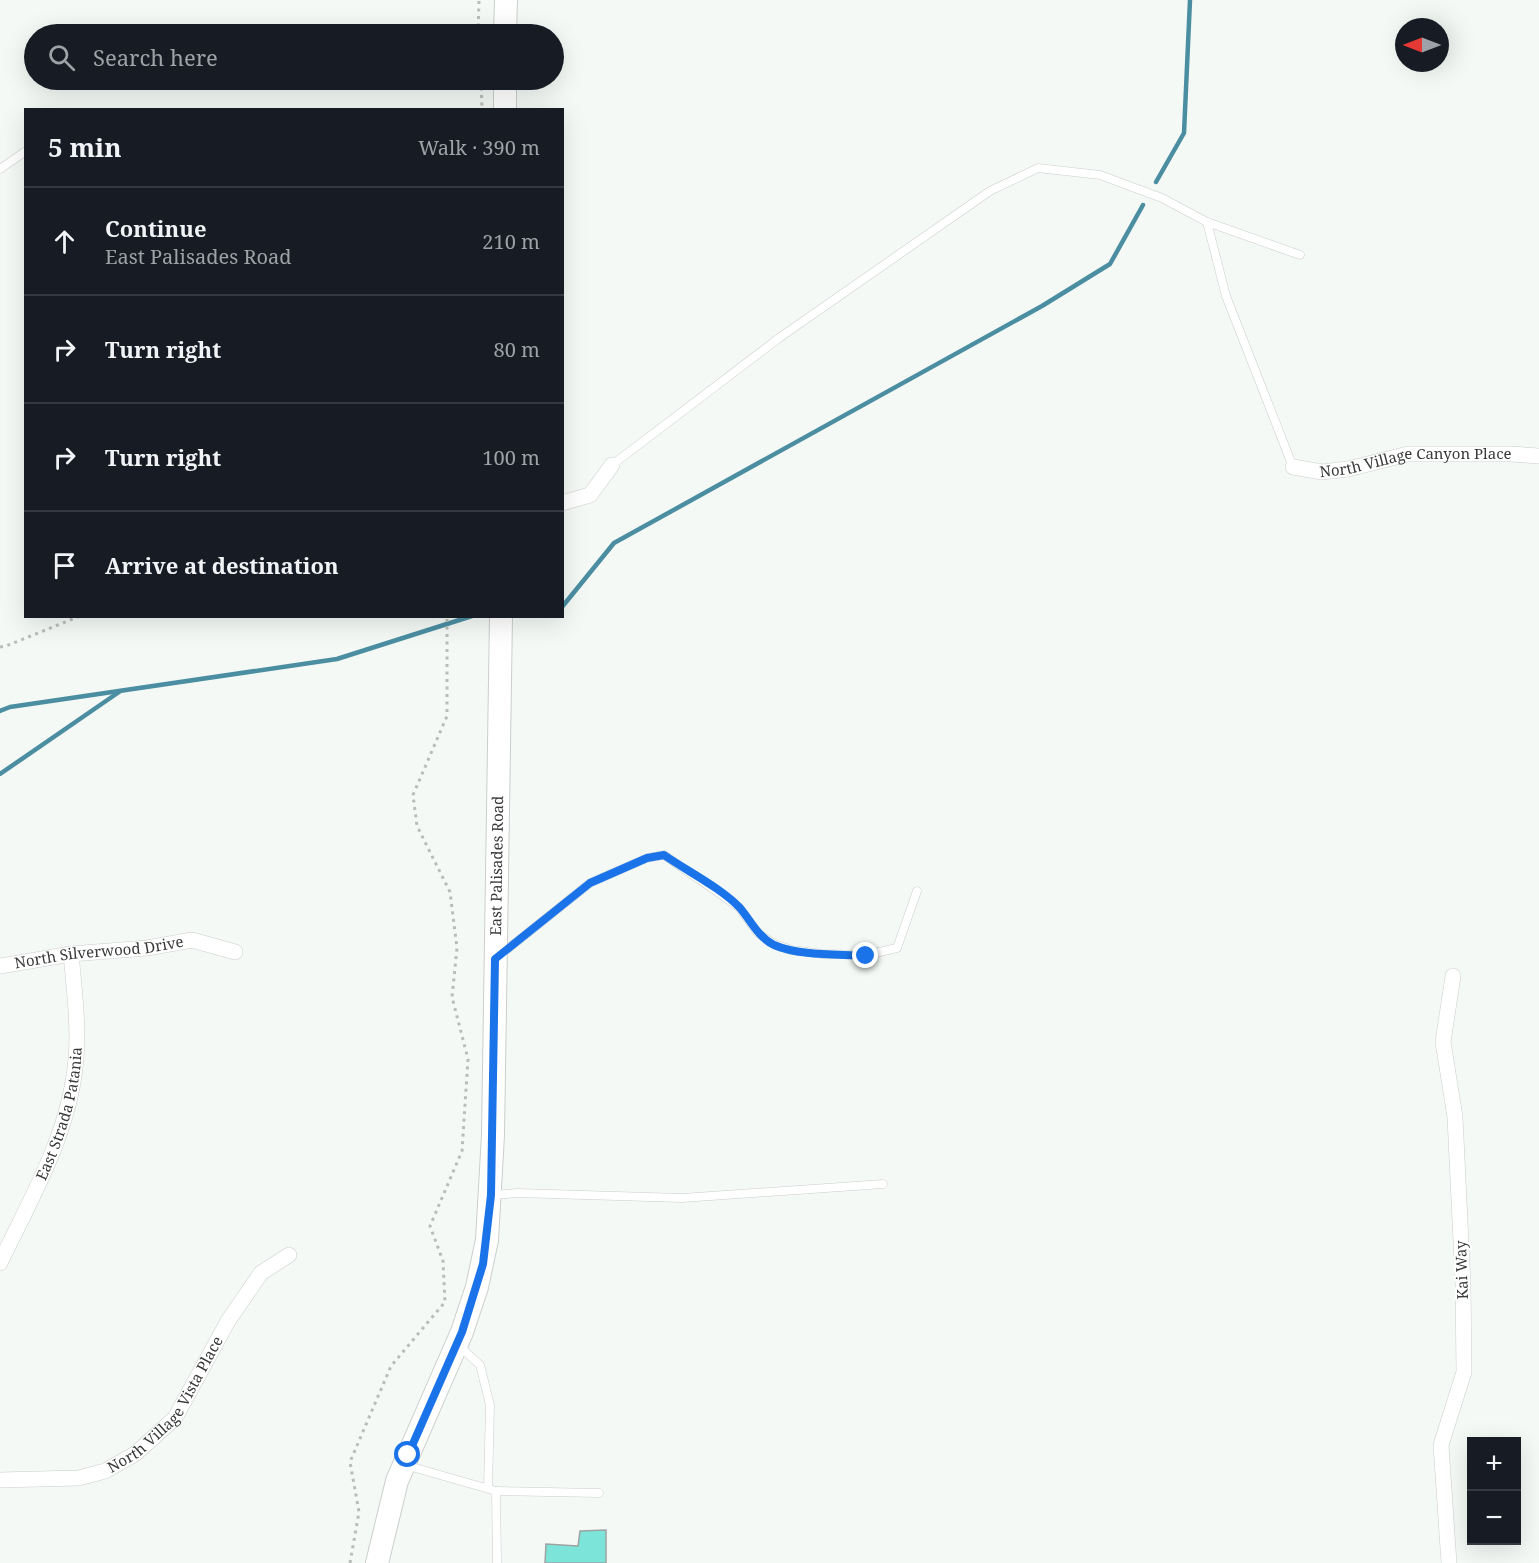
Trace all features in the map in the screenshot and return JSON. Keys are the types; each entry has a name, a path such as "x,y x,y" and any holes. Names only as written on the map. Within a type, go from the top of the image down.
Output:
{"street":[{"path":"506,0 506,24"},
{"path":"505,90 505,108"},
{"name":"North Village Canyon Place","path":"1293,467 1322,472 1348,469 1408,454 1539,456"},
{"path":"564,502 590,495 612,465"},
{"name":"East Palisades Road","path":"377,1563 390,1506 404,1464 458,1344 483,1264 491,1195 501,618"},
{"name":"North Silverwood Drive","path":"0,966 71,954 147,948 192,940 235,952"},
{"name":"East Strada Patania","path":"0,1263 51,1156 69,1108 77,1058 71,954"},
{"name":"Kai Way","path":"1449,1563 1441,1445 1464,1372 1463,1284 1455,1117 1443,1042 1453,976"},
{"name":"North Village Vista Place","path":"0,1480 79,1478 105,1471 135,1455 175,1418 228,1321 261,1273 289,1256"}],"lane":[{"path":"0,169 24,152"},
{"path":"612,465 789,332 990,192 1038,168 1100,175 1162,198 1207,222 1300,255"},
{"path":"1207,222 1226,296 1293,467"},
{"path":"495,959 590,883 638,862 664,855 739,907 758,933 774,945 792,950 866,956 897,948 917,891"},
{"path":"491,1195 518,1193 682,1198 883,1184"},
{"path":"458,1344 480,1365 490,1405 488,1488"},
{"path":"404,1464 496,1491 598,1493"},
{"path":"496,1491 497,1563"}],"path":[{"path":"478,24 479,0"},
{"path":"481,90 482,108"},
{"path":"0,647 75,618"},
{"path":"350,1563 359,1512 350,1462 391,1366 446,1302 443,1260 430,1226 462,1151 468,1059 452,997 457,948 450,892 417,826 413,795 447,716 447,618"}],"building":[{"path":"606,1530 606,1563 545,1563 546,1544 578,1546 580,1531"}],"waterway":[{"path":"1156,182 1184,133 1190,0"},
{"path":"564,605 614,543 1042,306 1110,264 1143,205"},
{"path":"0,711 10,707 337,659 466,618"},
{"path":"0,774 119,692"}],"route":[{"path":"408,1455 462,1332 483,1264 491,1195 495,959 590,883 647,858 664,855 739,907 758,933 774,945 822,954 866,956"}]}
